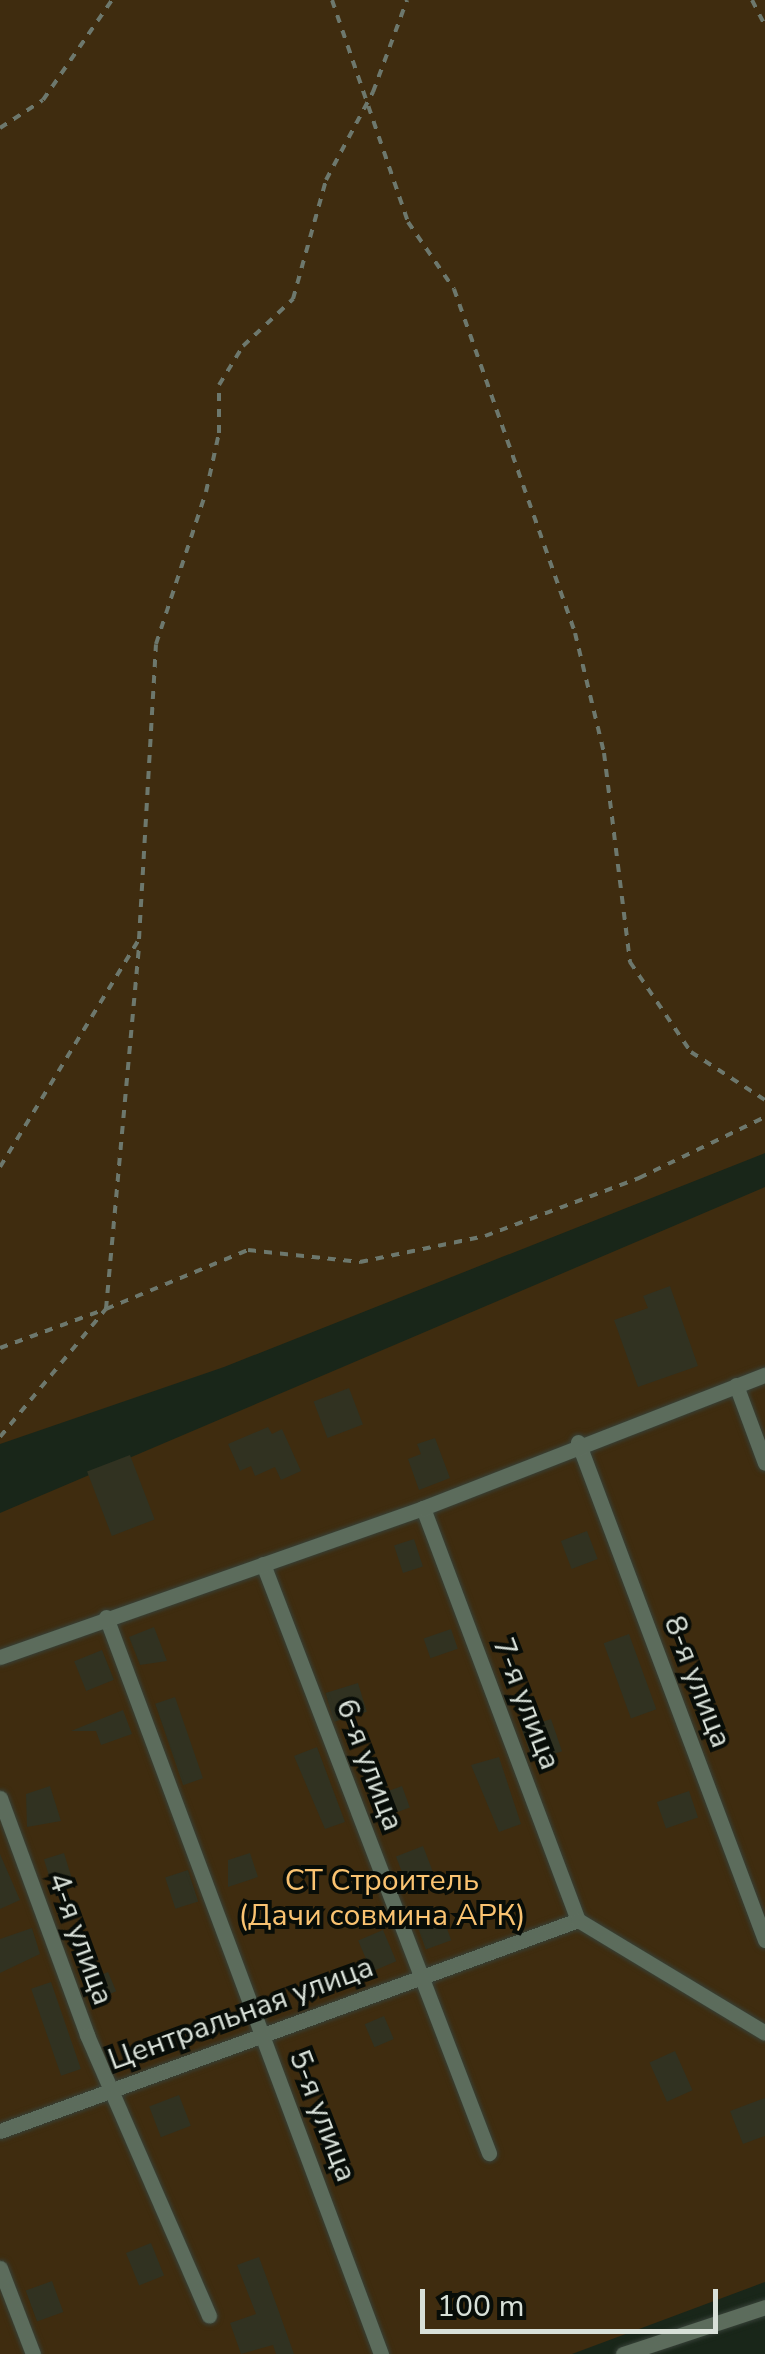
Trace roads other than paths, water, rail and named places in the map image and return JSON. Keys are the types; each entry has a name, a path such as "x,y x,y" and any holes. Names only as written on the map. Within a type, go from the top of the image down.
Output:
{"street":[{"path":"0,1657 422,1508 578,1442 765,1374"},
{"path":"736,1385 765,1464"},
{"name":"8-я улица","path":"578,1442 765,1940"},
{"name":"7-я улица","path":"422,1508 578,1920"},
{"name":"6-я улица","path":"264,1564 489,2153"},
{"name":"5-я улица","path":"106,1617 382,2354"},
{"name":"4-я улица","path":"0,1798 86,2036 115,2090 209,2316"},
{"path":"578,1920 765,2033"},
{"name":"Центральная улица","path":"0,2132 578,1920"},
{"path":"0,2268 33,2354"},
{"path":"623,2354 765,2307"}],"park label":[{"name":"СТ Строитель (Дачи совмина АРК)","path":"382,1898"}]}
